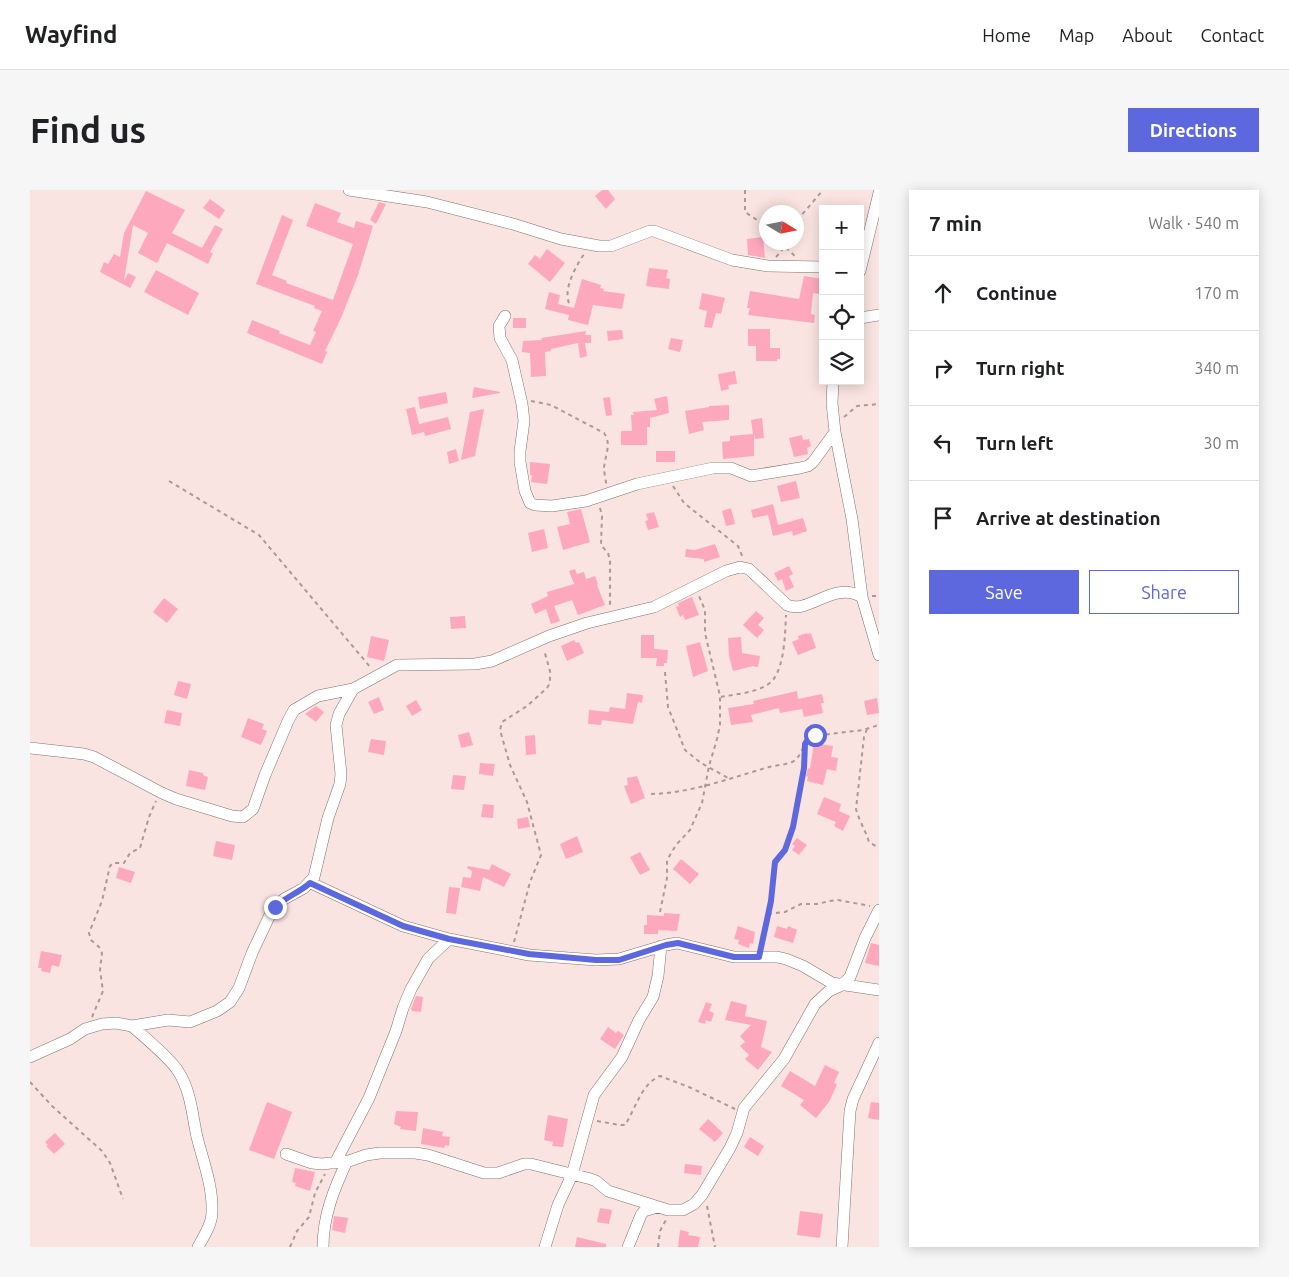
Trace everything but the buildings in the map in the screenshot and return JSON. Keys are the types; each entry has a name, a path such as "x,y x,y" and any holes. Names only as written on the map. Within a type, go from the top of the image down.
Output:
{"street":[{"path":"349,190 427,202 561,239 591,244 611,246 654,231 732,260 768,266 819,266"},
{"path":"864,260 874,235 879,193"},
{"path":"864,317 879,315"},
{"path":"505,316 499,326 500,338 512,360 521,399 524,421 520,456 525,491 530,503 552,506 591,499 662,479 721,467 731,468 746,476 755,476 808,466 813,462 834,428"},
{"path":"833,385 834,428 852,519 862,597 879,655"},
{"path":"30,748 84,754 94,757 162,793 232,816 244,817 253,809 264,775 294,710 318,696 353,689 397,665 475,664 492,661 549,636 587,623 654,608 734,568 744,567 749,569 791,607 802,606 826,596 846,592 854,592 862,597"},
{"path":"30,1057 70,1039 85,1029 109,1023 132,1026 168,1020 190,1022 217,1011 230,1002 239,988 252,952 275,907 284,899 310,883 318,867 328,818 340,784 341,774 336,725 339,714 353,689"},
{"path":"310,883 403,926 449,939 514,952 596,960 627,958 661,946 687,944 734,957 777,957 808,968 827,981 879,990"},
{"path":"286,1154 312,1163 322,1164 347,1161 380,1153 415,1153 428,1155 484,1173 498,1174 524,1164 531,1164 596,1181 608,1191 657,1207 674,1211 689,1208 702,1195 734,1141 742,1112 748,1102 784,1059 815,1004 825,994 842,985 850,977 875,908"},
{"path":"334,1163 369,1098 411,990 428,960 449,939"},
{"path":"545,1247 558,1205 572,1174 594,1095 622,1057 638,1020 653,996 658,976 661,946"},
{"path":"132,1026 177,1069 190,1096 212,1201 212,1214 207,1231 198,1247"},
{"path":"842,1247 850,1111 853,1099 879,1043"},
{"path":"323,1247 323,1234 333,1193 347,1161"},
{"path":"628,1247 641,1215 644,1211 657,1207"}],"path":[{"path":"745,190 745,212 759,221"},
{"path":"804,212 823,190"},
{"path":"569,303 567,289 580,260 591,244"},
{"path":"768,266 782,250"},
{"path":"787,250 807,266"},
{"path":"521,399 552,405 604,433 608,444 604,468 605,494"},
{"path":"834,428 857,406 879,404"},
{"path":"662,479 675,488 684,503 738,546 743,556 744,567"},
{"path":"169,481 259,536 378,675"},
{"path":"591,499 601,511 601,545 608,553 610,560 609,618"},
{"path":"660,912 667,878 667,860 676,845 690,830 702,803 720,725 720,696 705,633 705,610 695,588"},
{"path":"721,697 760,689 770,684 774,679 780,666 784,646 787,605"},
{"path":"514,952 514,939 522,910 530,882 541,855 527,802 510,765 500,730 502,722 527,706 550,683 550,671 544,650 549,636"},
{"path":"665,672 668,706 684,750 701,763 730,779"},
{"path":"651,794 686,791 771,766 790,763 798,757 809,738 815,735 867,729 879,725"},
{"path":"867,729 864,737 856,809 858,818 867,832 869,842 879,848"},
{"path":"759,957 768,914 776,859 785,850 793,827 804,768 805,744"},
{"path":"85,1029 94,1014 102,991 100,970 102,950 91,940 89,933 102,901 110,866 124,863 130,853 140,848 153,806 162,793"},
{"path":"768,914 785,912 801,904 817,904 838,900 875,908"},
{"path":"587,1119 620,1125 626,1124 645,1087 652,1080 660,1076 689,1087 742,1112"},
{"path":"30,1082 52,1106 102,1152 110,1163 123,1199"},
{"path":"290,1247 297,1231 309,1217 316,1193 334,1163"},
{"path":"702,1195 708,1209 715,1247"},
{"path":"658,1247 660,1231 674,1211"}],"route":[{"path":"275,907 284,899 310,883 403,926 449,939 529,954 596,960 619,960 678,943 734,957 759,957 771,901 776,867 775,862 785,850 792,834 804,768 805,744 809,738 815,735"}]}
